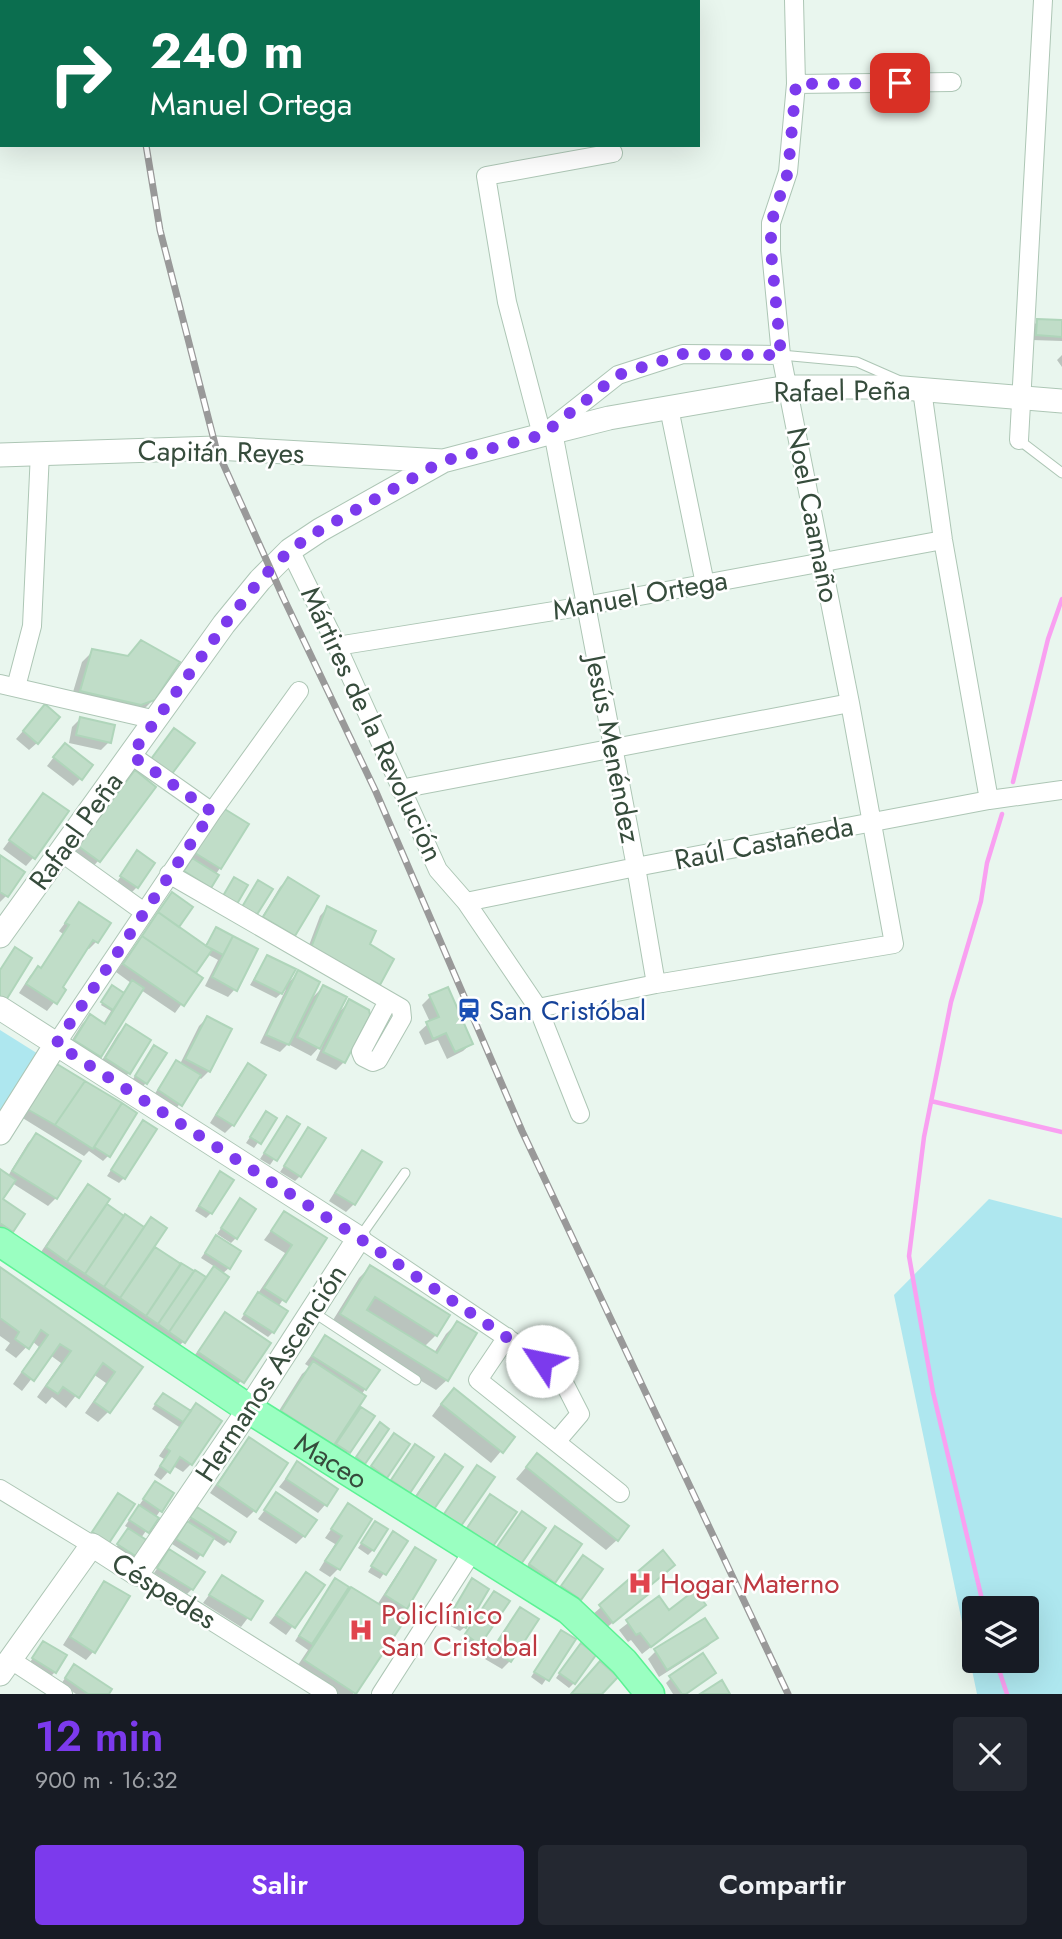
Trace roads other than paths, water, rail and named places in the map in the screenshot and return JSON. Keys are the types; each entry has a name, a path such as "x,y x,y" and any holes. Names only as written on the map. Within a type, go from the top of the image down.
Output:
{"main road":[{"name":"Maceo","path":"0,1242 249,1409 569,1610 624,1662 650,1694"}],"street":[{"name":"Noel Caamaño","path":"656,984 894,944 873,822 781,355 771,251 771,223 788,172 796,84 794,0"},
{"path":"1019,440 1042,0"},
{"path":"796,84 952,82"},
{"name":"Jesús Menéndez","path":"613,153 486,176 507,302 547,433 585,606 656,984"},
{"name":"Rafael Peña","path":"547,433 618,375 683,354 781,355"},
{"name":"Rafael Peña","path":"0,936 225,624 260,580 290,550 320,530 443,461 609,418 788,387 891,387 1062,401"},
{"path":"922,390 943,540 989,800"},
{"path":"669,408 705,584"},
{"name":"Capitán Reyes","path":"0,455 216,448 443,461"},
{"path":"40,452 32,626 8,685 156,720"},
{"name":"Manuel Ortega","path":"337,646 585,606 943,540"},
{"name":"Mártires de la Revolución","path":"290,550 337,646 438,870 466,902 538,1008 580,1114"},
{"path":"0,1133 169,874 299,691"},
{"path":"400,789 850,703"},
{"path":"131,755 212,812"},
{"name":"Raúl Castañeda","path":"466,902 989,800 1062,790"},
{"path":"62,853 144,912"},
{"path":"169,874 388,1001"},
{"path":"538,1008 656,984"},
{"path":"0,1008 359,1238 559,1373 580,1413 556,1442"},
{"name":"Hermanos Ascención","path":"129,1569 249,1409 359,1238"},
{"path":"507,1337 478,1380 620,1493"},
{"name":"Céspedes","path":"0,1489 328,1694"},
{"path":"63,1694 5,1667 92,1545"},
{"path":"381,1694 474,1549"},
{"path":"75,1569 101,1561 129,1569"}],"lane":[{"path":"781,355 857,362 922,390"},
{"path":"1019,440 1062,473"},
{"name":"Hermanos Ascención","path":"359,1238 405,1172"},
{"path":"311,1311 415,1381"}],"waterway":[{"path":"1013,782 1048,639 1062,599"},
{"path":"981,1596 933,1392 909,1256 924,1137 951,1002 981,901 987,863 1002,814"},
{"path":"931,1101 1062,1132"},
{"path":"1000,1673 1007,1694"}],"railway":[{"path":"146,147 160,230 216,448 376,792 522,1131 788,1694"}],"place":[{"name":"San Cristóbal","path":"469,1010"},
{"name":"Hogar Materno","path":"640,1583"},
{"name":"Policlínico San Cristobal","path":"361,1630"}]}
